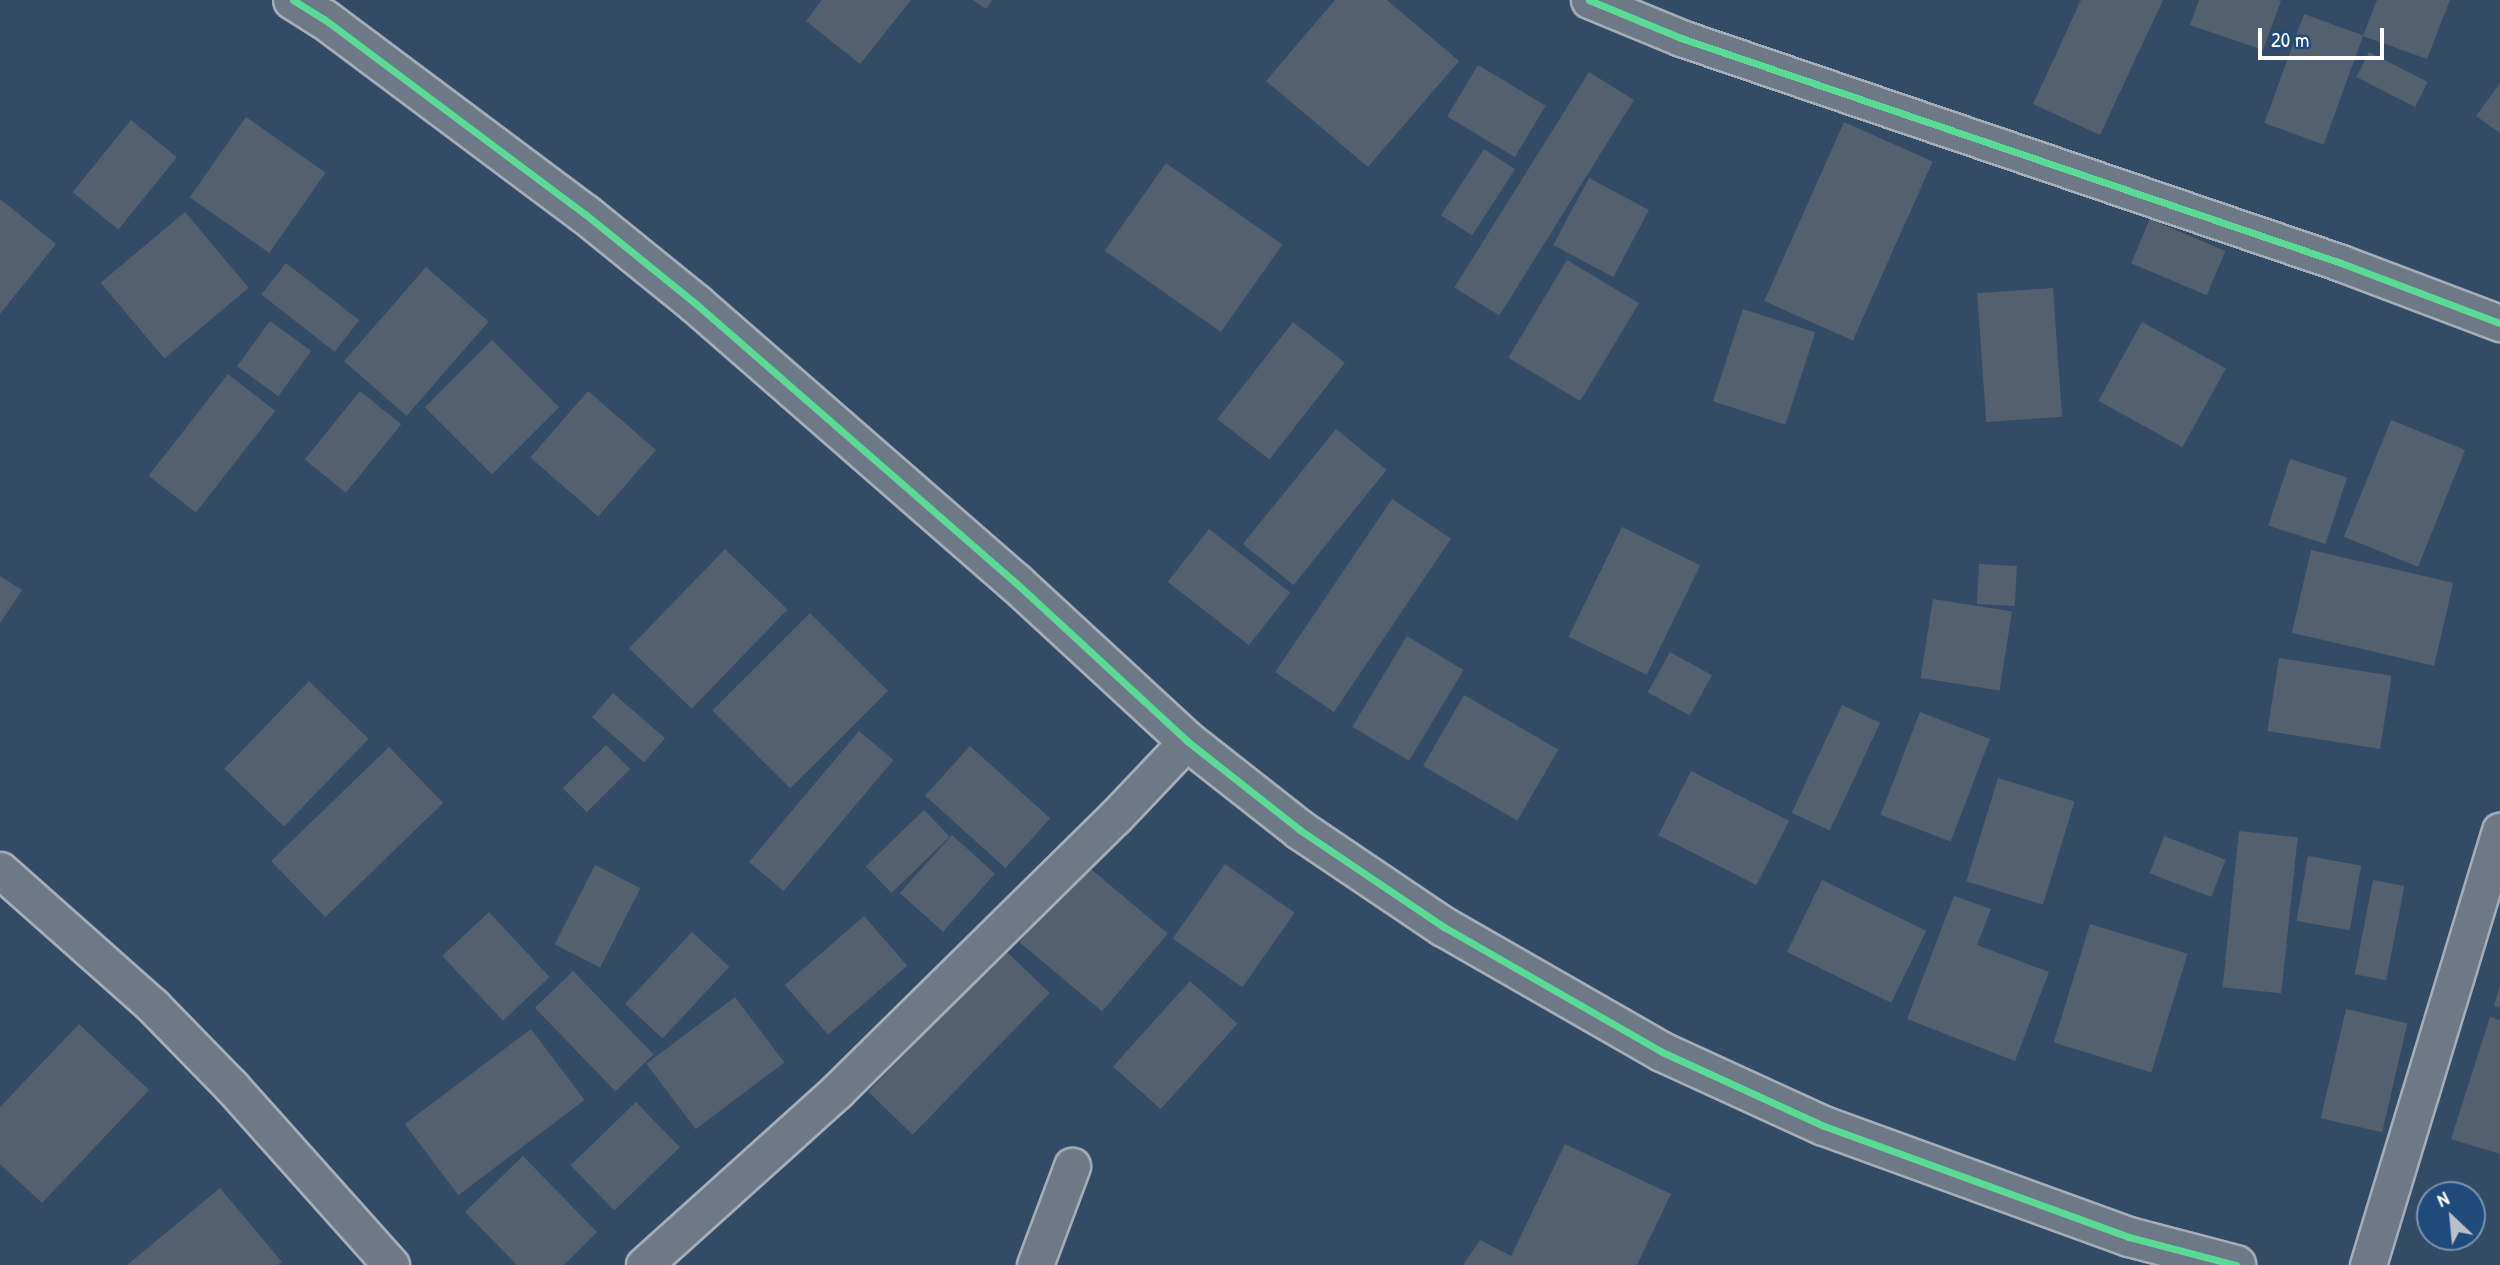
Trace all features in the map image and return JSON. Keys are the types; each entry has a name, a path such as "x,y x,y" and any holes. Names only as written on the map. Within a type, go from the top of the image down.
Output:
{"street":[{"path":"293,0 324,19 585,214 695,304 1016,583 1186,741 1300,830 1444,928 1662,1052 1824,1126 2129,1237 2236,1265"},
{"path":"1589,0 1681,37 2341,262 2500,323"},
{"path":"644,1265 837,1091 1115,817 1186,741"},
{"path":"2368,1265 2500,831"},
{"path":"0,870 170,1024 232,1086 391,1265"},
{"path":"1035,1265 1072,1166"}],"building":[{"path":"822,0 911,0 860,64 806,21"},
{"path":"973,0 992,0 986,9"},
{"path":"1335,0 1387,0 1459,61 1368,167 1266,81"},
{"path":"2081,0 2163,0 2100,135 2033,104"},
{"path":"2199,0 2281,1 2263,50 2190,25"},
{"path":"2377,0 2450,0 2427,59 2363,36"},
{"path":"2304,14 2363,36 2324,145 2264,123"},
{"path":"2369,52 2428,82 2415,107 2356,77"},
{"path":"1478,65 1546,106 1515,157 1447,116"},
{"path":"1589,72 1634,100 1499,315 1454,287"},
{"path":"2500,83 2500,133 2476,116"},
{"path":"246,117 325,173 269,253 190,197"},
{"path":"131,120 177,157 118,229 72,192"},
{"path":"1844,122 1933,161 1853,341 1764,301"},
{"path":"1484,149 1515,169 1472,235 1441,215"},
{"path":"1166,163 1282,244 1221,332 1105,251"},
{"path":"1589,178 1649,210 1613,277 1553,245"},
{"path":"0,199 56,244 0,314"},
{"path":"185,212 249,288 164,359 101,283"},
{"path":"2150,219 2225,251 2207,295 2131,263"},
{"path":"1567,260 1639,303 1580,401 1508,358"},
{"path":"286,263 359,320 335,352 261,295"},
{"path":"426,267 489,321 407,416 344,361"},
{"path":"2053,288 2062,417 1986,422 1977,293"},
{"path":"1743,309 1815,332 1785,425 1713,401"},
{"path":"270,321 311,351 278,396 237,366"},
{"path":"1293,322 1345,363 1269,460 1217,419"},
{"path":"2142,322 2226,369 2182,447 2098,401"},
{"path":"492,340 559,407 492,474 425,407"},
{"path":"228,374 275,411 196,513 149,476"},
{"path":"360,391 401,424 346,493 305,459"},
{"path":"588,391 656,450 598,516 530,457"},
{"path":"2391,420 2465,450 2418,567 2344,537"},
{"path":"1336,429 1387,470 1293,585 1243,544"},
{"path":"2290,459 2347,478 2325,544 2268,526"},
{"path":"1392,499 1451,539 1334,712 1275,672"},
{"path":"1622,527 1700,565 1647,675 1569,637"},
{"path":"1209,529 1290,592 1249,645 1168,582"},
{"path":"725,549 788,609 692,709 629,648"},
{"path":"2311,550 2453,583 2434,666 2292,633"},
{"path":"1979,564 2017,566 2015,606 1977,604"},
{"path":"0,576 22,590 0,623"},
{"path":"1933,599 2012,612 2000,691 1920,678"},
{"path":"810,613 888,691 790,788 712,711"},
{"path":"1407,636 1464,670 1409,761 1352,727"},
{"path":"1670,652 1712,675 1690,716 1648,692"},
{"path":"2279,658 2392,676 2380,749 2267,731"},
{"path":"309,681 369,739 284,826 224,769"},
{"path":"613,693 665,738 644,762 592,717"},
{"path":"1464,695 1558,750 1517,821 1423,766"},
{"path":"1842,705 1880,723 1830,831 1792,813"},
{"path":"1920,712 1990,739 1951,842 1881,815"},
{"path":"859,731 893,760 784,891 749,862"},
{"path":"606,745 630,769 587,812 563,788"},
{"path":"970,746 1050,818 1005,868 925,796"},
{"path":"389,747 443,803 325,917 271,861"},
{"path":"1691,771 1789,821 1756,885 1658,835"},
{"path":"1998,778 2075,801 2043,905 1966,881"},
{"path":"924,810 950,837 891,893 866,866"},
{"path":"2239,831 2298,837 2281,993 2223,987"},
{"path":"952,835 995,874 943,932 900,893"},
{"path":"2164,836 2226,860 2211,897 2150,873"},
{"path":"2308,856 2361,865 2350,930 2297,921"},
{"path":"1085,864 1168,933 1102,1012 1019,942"},
{"path":"1225,864 1295,913 1242,987 1173,939"},
{"path":"595,865 640,888 600,967 555,944"},
{"path":"1822,880 1926,931 1891,1003 1787,952"},
{"path":"2373,880 2404,886 2386,980 2355,974"},
{"path":"1954,896 1991,909 1977,945 2049,972 2015,1061 1907,1019"},
{"path":"489,912 550,977 503,1021 442,956"},
{"path":"864,916 907,966 828,1035 785,985"},
{"path":"2090,924 2188,954 2151,1072 2054,1043"},
{"path":"692,932 729,967 662,1038 625,1004"},
{"path":"1005,950 1050,993 913,1135 868,1092"},
{"path":"573,971 654,1054 615,1091 535,1008"},
{"path":"1190,981 1238,1024 1161,1109 1113,1066"},
{"path":"2500,986 2500,1007 2494,1006"},
{"path":"735,997 784,1062 696,1129 646,1064"},
{"path":"2346,1009 2407,1023 2382,1132 2321,1118"},
{"path":"2490,1017 2500,1020 2500,1154 2451,1139"},
{"path":"79,1024 149,1090 42,1203 0,1164 0,1107"},
{"path":"531,1029 585,1100 458,1195 405,1124"},
{"path":"636,1102 680,1147 614,1211 571,1165"},
{"path":"1565,1144 1671,1194 1637,1265 1463,1265 1480,1240 1511,1256"},
{"path":"523,1156 597,1232 564,1265 517,1265 465,1212"},
{"path":"220,1188 282,1262 278,1265 127,1265"}],"cycle path":[{"path":"293,0 324,19 585,214 696,304 1016,583 1187,741 1300,830 1444,927 1662,1052 1824,1126 2129,1237 2236,1265"},
{"path":"1589,0 1681,38 2341,263 2500,323"}]}
